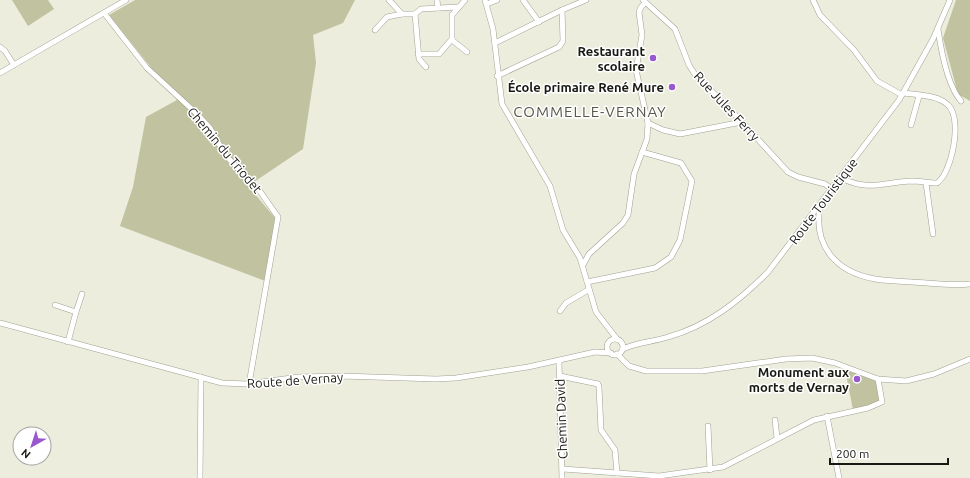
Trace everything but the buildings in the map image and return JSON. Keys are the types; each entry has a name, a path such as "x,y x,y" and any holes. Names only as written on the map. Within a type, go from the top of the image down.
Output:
{"street":[{"path":"0,73 126,0"},
{"path":"389,0 402,14"},
{"path":"437,0 438,8"},
{"path":"418,54 439,54 452,39 452,15 464,0"},
{"path":"497,0 486,2 495,43 497,76 502,104 550,186 563,230 583,265 588,290 596,312 609,330 623,344 620,351"},
{"path":"523,0 539,22"},
{"path":"495,43 562,10 586,0"},
{"path":"813,0 820,15 854,50 877,81 903,94 942,100 951,107 955,120 947,172 937,183 912,181 871,187 856,184 841,178"},
{"name":"Route Touristique","path":"620,351 641,343 689,330 730,307 746,294 768,272 809,221 903,94 938,28 950,0"},
{"path":"583,265 589,254 623,223 628,214 634,174 647,139 648,123 636,70 642,35 639,12 640,6 644,2"},
{"name":"Rue Jules Ferry","path":"644,2 675,29 689,65 694,73 788,172 798,178 825,184 832,189"},
{"path":"375,30 387,17 402,14 414,14 421,9 458,7"},
{"path":"497,76 559,47 563,41 562,10"},
{"name":"Chemin du Triodet","path":"104,12 150,71 196,113 210,128 226,156 259,190 278,217 249,384"},
{"path":"414,14 419,59 426,67"},
{"path":"938,28 940,42 953,90 961,101"},
{"path":"452,39 467,52"},
{"path":"0,47 5,51 14,65"},
{"path":"911,126 920,96"},
{"path":"648,123 663,130 680,134 742,122"},
{"path":"587,282 655,268 671,257 677,248 685,219 692,181 681,163 642,152"},
{"path":"926,182 933,234"},
{"path":"818,228 820,205"},
{"path":"809,221 812,221 818,228 824,245 838,264 863,276 877,280 917,282 938,285 970,284"},
{"path":"560,311 566,304 588,290"},
{"path":"68,342 82,294"},
{"path":"55,306 76,312"},
{"name":"Route de Vernay","path":"0,324 222,383 249,384 299,377 341,376 436,379 456,378 559,361 595,352 611,353"},
{"path":"609,330 609,341 607,347 611,353 620,351"},
{"path":"609,341 618,339"},
{"name":"Route Touristique","path":"618,339 641,343"},
{"name":"Route de Vernay","path":"595,352 609,341"},
{"path":"620,351 629,366 646,372 702,371 786,359 812,358 835,363 878,379 906,381 934,374 970,359"},
{"name":"Chemin David","path":"559,361 563,469 562,478"},
{"path":"560,376 598,384 601,430 615,450 617,473"},
{"path":"200,478 202,377"},
{"path":"563,469 662,477 723,467 777,438 827,416 868,408 882,402 878,379"},
{"path":"827,416 839,478"},
{"path":"776,420 777,438"},
{"path":"708,426 710,470"}],"green space":[{"path":"12,0 48,0 54,9 28,26"},
{"path":"135,0 355,0 343,23 313,35 316,63 303,149 248,186 275,218 265,281 120,226 133,187 146,117 177,100 109,15"},
{"path":"956,0 970,0 970,101 958,94 943,38"},
{"path":"845,369 876,381 880,400 868,406 853,410"}],"place":[{"name":"Restaurant scolaire","path":"653,58"},
{"name":"École primaire René Mure","path":"672,87"},
{"name":"Monument aux morts de Vernay","path":"857,379"}],"district":[{"name":"COMMELLE-VERNAY","path":"590,111"}]}
